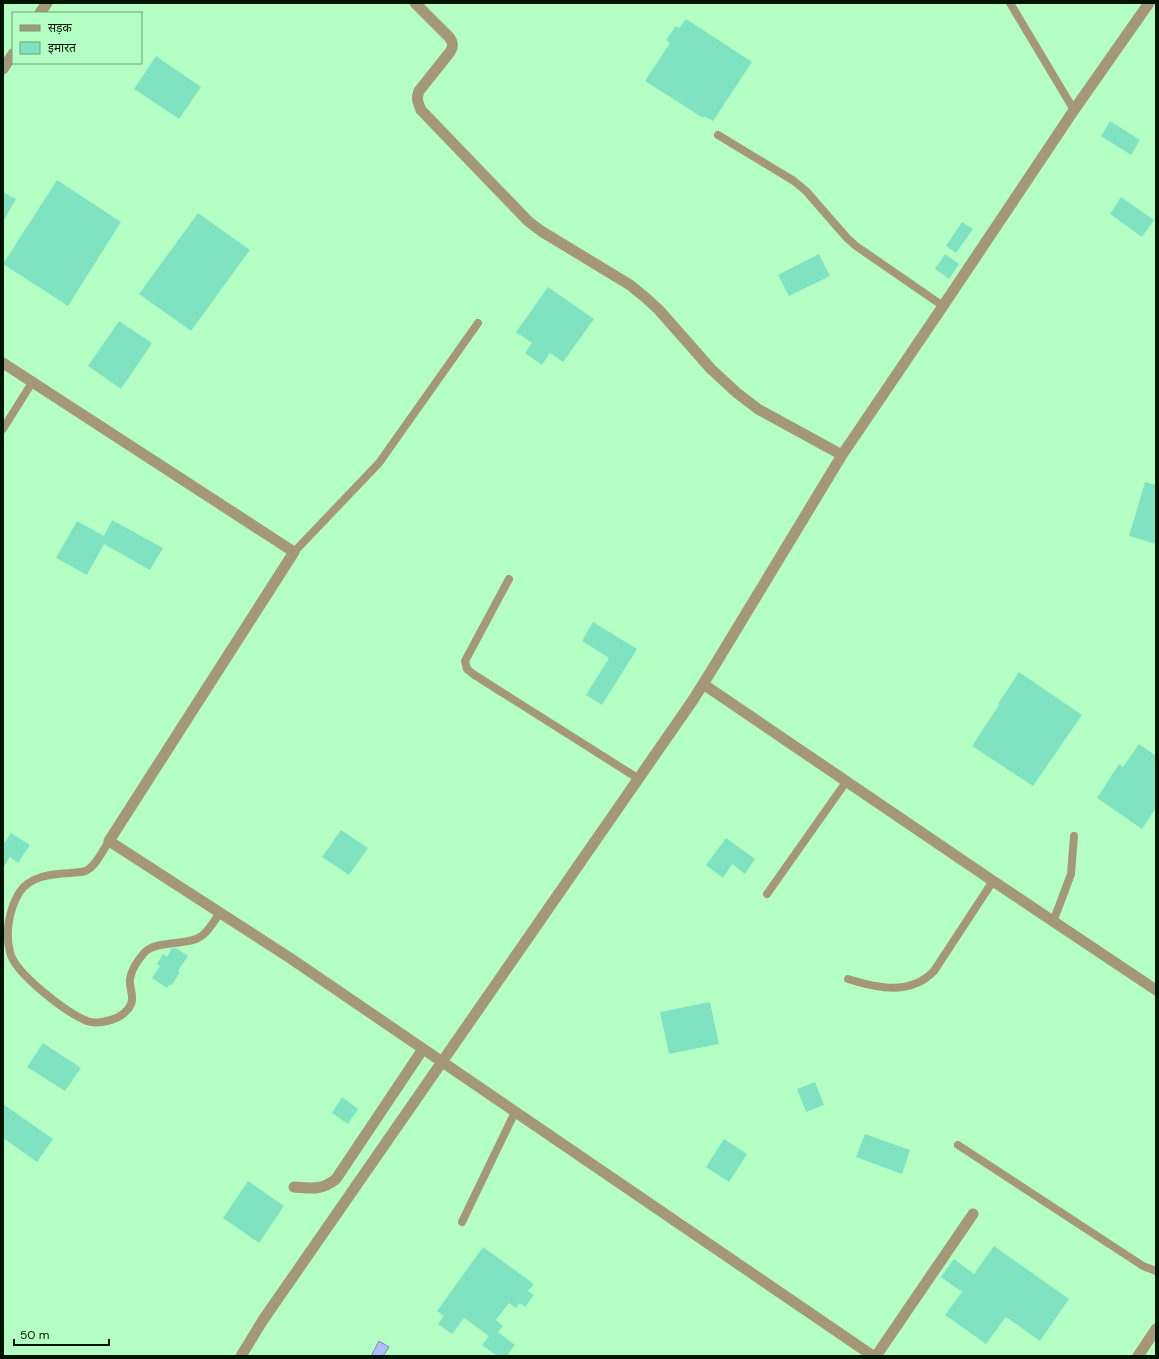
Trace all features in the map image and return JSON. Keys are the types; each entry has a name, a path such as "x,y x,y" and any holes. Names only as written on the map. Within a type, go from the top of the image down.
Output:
{"street":[{"path":"41,12 47,3"},
{"path":"415,3 449,37 453,45 450,52 419,91 417,97 421,110 528,221 541,231 630,285 646,298 659,310 711,369 737,393 758,409 842,454"},
{"path":"241,1356 263,1320 639,779 703,684 842,454 1074,110 1149,3"},
{"path":"3,69 12,56"},
{"path":"3,363 33,381 294,552 109,841 290,958 873,1356"},
{"path":"703,684 1053,922 1156,990"},
{"path":"294,1186 317,1188 328,1185 336,1179 423,1049"},
{"path":"876,1356 973,1214"},
{"path":"1138,1356 1156,1329"}],"lane":[{"path":"1010,3 1074,110"},
{"path":"718,136 794,181 856,246 943,306"},
{"path":"294,552 379,463 478,323"},
{"path":"3,429 33,381"},
{"path":"509,579 465,661 467,669 639,779"},
{"path":"767,894 846,782"},
{"path":"1053,922 1070,874 1074,836"},
{"path":"109,841 93,865 85,872 41,877 29,882 19,892 13,904 8,932 10,953 18,968 42,991 69,1011 88,1021 97,1023 118,1017 124,1013 131,1003 131,973 144,953 154,947 196,940 203,935 220,913"},
{"path":"848,979 872,986 889,988 920,982 928,978 993,881"},
{"path":"462,1222 515,1112"},
{"path":"958,1145 1143,1266 1156,1271"}],"water":[{"path":"379,1341 389,1347 383,1356 371,1356"}],"building":[{"path":"686,19 752,62 713,121 704,116 703,118 645,81 670,43 666,40 676,26 679,28"},
{"path":"156,56 201,87 179,119 134,89"},
{"path":"1110,121 1140,140 1131,155 1101,136"},
{"path":"57,180 121,222 68,306 3,264"},
{"path":"3,192 16,199 3,222"},
{"path":"1121,197 1154,220 1142,237 1110,214"},
{"path":"198,213 250,250 191,331 139,294"},
{"path":"962,222 973,229 956,253 946,246"},
{"path":"819,254 830,276 789,296 778,275"},
{"path":"945,254 959,264 949,279 935,269"},
{"path":"548,287 594,319 563,362 550,353 542,365 525,353 532,343 516,332"},
{"path":"119,321 152,343 121,389 88,366"},
{"path":"1145,482 1156,485 1156,544 1129,536"},
{"path":"112,520 163,548 150,570 104,544 87,575 56,558 77,521 104,536"},
{"path":"593,622 637,649 602,705 586,695 609,658 582,641"},
{"path":"1019,672 1082,715 1033,786 972,746"},
{"path":"1139,744 1156,756 1156,808 1142,829 1097,798 1119,764 1123,767"},
{"path":"341,830 368,848 349,875 322,857"},
{"path":"11,833 30,845 18,863 10,857 3,868 3,845"},
{"path":"726,838 755,859 745,874 732,864 723,878 706,865"},
{"path":"176,948 188,956 178,971 180,972 172,985 170,984 167,988 152,978 160,966 157,964 163,954 167,957 171,949"},
{"path":"710,1002 719,1044 669,1054 660,1012"},
{"path":"43,1043 81,1068 65,1091 27,1067"},
{"path":"815,1082 824,1105 806,1112 797,1089"},
{"path":"342,1097 358,1109 348,1124 332,1113"},
{"path":"3,1104 53,1139 37,1162 3,1138"},
{"path":"865,1134 910,1150 902,1174 856,1157"},
{"path":"724,1139 747,1154 729,1182 706,1167"},
{"path":"248,1181 284,1206 259,1243 223,1218"},
{"path":"994,1246 1069,1299 1040,1341 1006,1317 986,1344 945,1315 962,1292 941,1277 954,1259 974,1274"},
{"path":"483,1247 534,1284 528,1291 534,1295 525,1307 520,1303 516,1308 509,1303 496,1320 503,1326 498,1332 515,1345 507,1356 497,1356 482,1345 489,1336 464,1318 452,1334 438,1324 444,1316 437,1311"}]}
